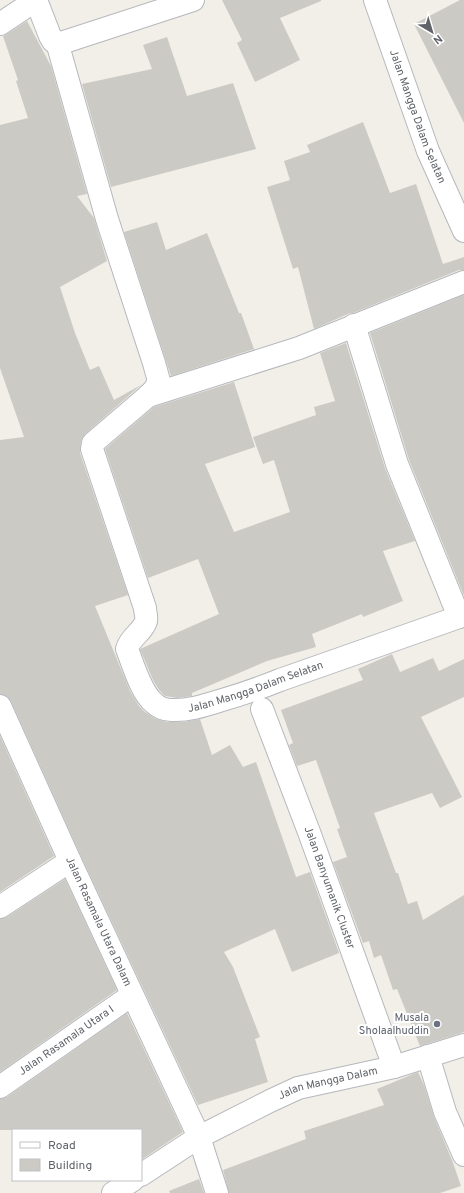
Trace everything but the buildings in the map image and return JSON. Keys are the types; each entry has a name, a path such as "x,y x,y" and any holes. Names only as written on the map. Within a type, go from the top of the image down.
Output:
{"street":[{"path":"0,24 36,0 52,41 61,43 193,0"},
{"name":"Jalan Mangga Dalam Selatan","path":"374,0 428,151 457,199 464,231"},
{"path":"57,42 107,219 159,381 148,396"},
{"path":"148,396 299,348 464,282"},
{"name":"Jalan Mangga Dalam Selatan","path":"148,396 93,443 92,449 145,608 146,620 144,626 129,643 128,649 143,688 153,703 160,707 169,710 195,708 251,692 287,677 461,616 397,464 354,325"},
{"name":"Jalan Rasamala Utara Dalam","path":"0,706 7,743 70,861 199,1137 217,1193"},
{"name":"Jalan Banyumanik Cluster","path":"262,709 309,832 394,1067"},
{"path":"0,907 70,861"},
{"name":"Jalan Rasamala Utara I","path":"0,1086 132,995"},
{"name":"Jalan Mangga Dalam","path":"142,1174 199,1137 298,1088 394,1067 464,1045"},
{"path":"428,1056 445,1112 464,1155"},
{"path":"113,1193 131,1181"}],"place":[{"name":"Musala Sholaalhuddin","path":"437,1024"}]}
